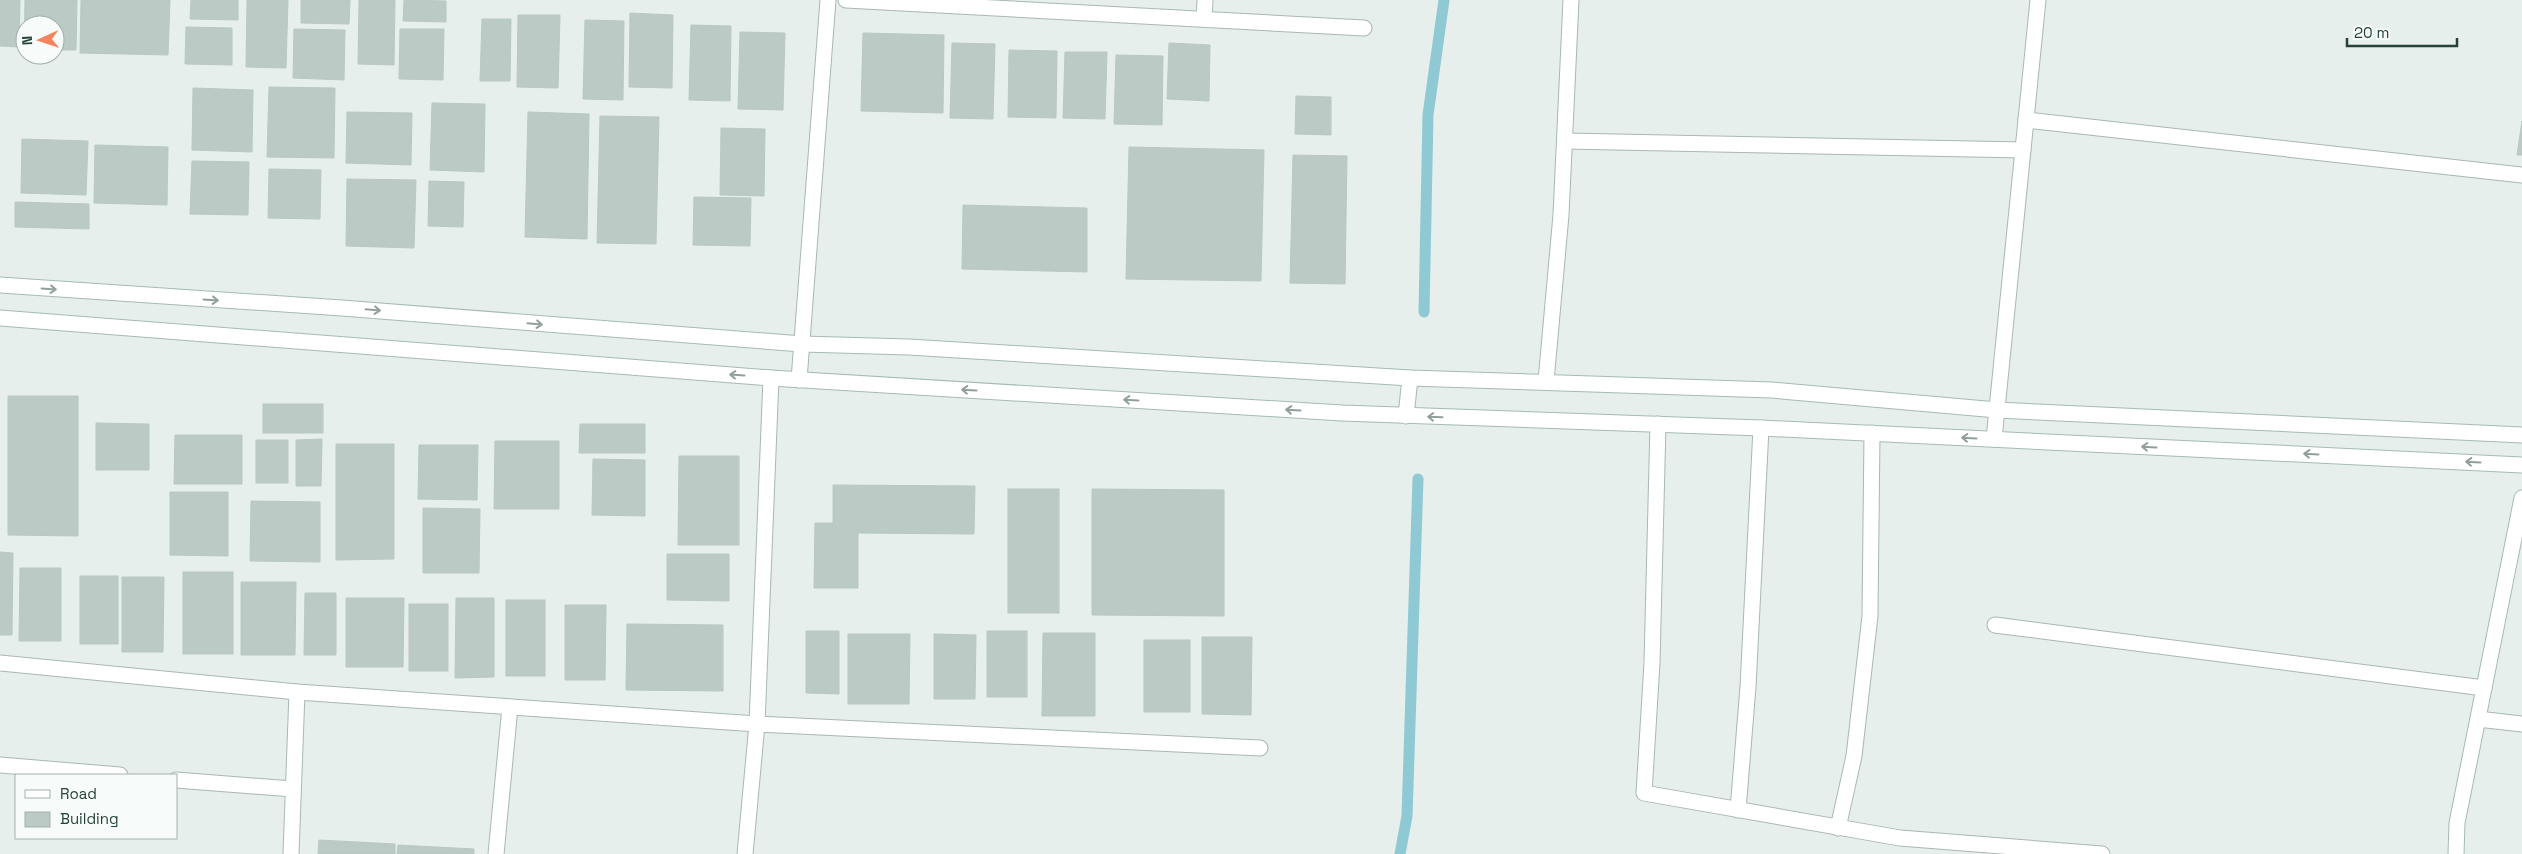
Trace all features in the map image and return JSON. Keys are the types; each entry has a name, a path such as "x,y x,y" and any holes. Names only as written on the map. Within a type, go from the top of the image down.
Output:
{"street":[{"path":"799,380 828,0"},
{"path":"846,0 1045,5 1204,19 1364,28"},
{"path":"1204,19 1205,0"},
{"path":"1546,381 1561,215 1571,0"},
{"path":"1994,439 2038,0"},
{"path":"2026,120 2522,175"},
{"path":"1565,141 2023,150"},
{"path":"0,285 342,308 802,344 909,347 1410,378 1546,381 1771,390 1997,410 2522,435"},
{"path":"0,318 799,380 1406,416 1761,428 2522,465"},
{"path":"745,854 756,724 771,378"},
{"path":"1406,416 1410,378"},
{"path":"1658,424 1652,663 1644,793 1900,838 2028,851 2102,854"},
{"path":"1738,810 1748,687 1761,428"},
{"path":"1838,828 1854,756 1870,616 1872,434"},
{"path":"2456,854 2457,823 2522,498"},
{"path":"1996,625 2484,688"},
{"path":"0,663 297,692 756,724 1260,748"},
{"path":"291,854 297,692"},
{"path":"496,854 510,707"},
{"path":"2478,719 2522,724"},
{"path":"0,765 108,774"},
{"path":"178,780 293,789"}],"building":[{"path":"0,0 20,0 20,15 15,15 15,47 0,46"},
{"path":"25,0 77,0 76,50 65,50 65,15 25,15"},
{"path":"81,0 170,0 168,55 80,53"},
{"path":"191,0 238,0 238,20 190,19"},
{"path":"247,0 288,0 286,68 246,67"},
{"path":"301,0 350,0 349,24 301,23"},
{"path":"359,0 395,0 394,65 358,64"},
{"path":"404,0 446,1 446,22 403,21"},
{"path":"630,13 673,15 672,88 629,87"},
{"path":"518,15 560,15 558,88 517,87"},
{"path":"482,19 511,19 510,81 480,81"},
{"path":"585,20 624,21 623,100 583,99"},
{"path":"691,25 731,26 730,101 689,100"},
{"path":"186,27 232,28 232,65 185,64"},
{"path":"294,29 345,30 344,80 293,78"},
{"path":"400,29 444,29 443,80 399,79"},
{"path":"740,32 785,33 783,110 738,109"},
{"path":"863,33 944,35 943,113 861,111"},
{"path":"952,43 995,44 993,119 950,118"},
{"path":"1169,43 1210,45 1209,101 1167,99"},
{"path":"1009,50 1057,51 1056,118 1008,117"},
{"path":"1065,52 1107,52 1105,119 1063,118"},
{"path":"1116,55 1163,56 1162,125 1114,124"},
{"path":"269,87 335,88 334,158 267,157"},
{"path":"193,88 253,90 252,152 192,150"},
{"path":"1296,96 1331,97 1331,135 1295,134"},
{"path":"432,103 485,104 484,172 430,170"},
{"path":"347,112 412,113 411,165 346,163"},
{"path":"528,112 589,114 587,239 525,237"},
{"path":"600,116 659,117 656,244 597,243"},
{"path":"2522,121 2522,155 2517,155"},
{"path":"721,128 765,129 764,196 720,195"},
{"path":"22,139 88,141 86,195 21,193"},
{"path":"95,145 168,147 167,205 94,203"},
{"path":"1129,147 1264,150 1261,281 1126,279"},
{"path":"1293,155 1347,156 1345,284 1290,283"},
{"path":"192,161 249,162 248,215 190,214"},
{"path":"269,169 321,170 320,219 268,218"},
{"path":"347,179 416,180 414,248 346,246"},
{"path":"429,181 464,182 463,227 428,226"},
{"path":"694,197 751,198 750,246 693,245"},
{"path":"15,202 89,204 89,229 15,227"},
{"path":"963,205 1087,208 1087,272 962,269"},
{"path":"8,396 78,396 78,536 8,535"},
{"path":"263,404 323,404 323,433 263,433"},
{"path":"96,423 149,424 149,470 96,470"},
{"path":"580,424 645,424 645,453 579,453"},
{"path":"175,435 242,435 242,484 174,484"},
{"path":"322,439 321,486 296,486 296,440"},
{"path":"256,440 288,440 288,483 256,483"},
{"path":"495,441 559,441 559,509 494,509"},
{"path":"336,444 394,444 394,559 336,560"},
{"path":"419,445 478,445 477,500 418,499"},
{"path":"679,456 739,456 739,545 678,545"},
{"path":"593,459 645,460 645,516 592,515"},
{"path":"833,485 975,486 974,534 858,533 858,588 814,588 815,523 833,523"},
{"path":"1008,489 1059,489 1059,613 1008,613"},
{"path":"1092,489 1224,490 1224,616 1092,615"},
{"path":"170,492 228,492 228,556 170,555"},
{"path":"251,501 320,502 320,562 250,561"},
{"path":"423,508 480,509 479,573 423,573"},
{"path":"0,552 13,553 12,635 0,635"},
{"path":"667,554 729,554 729,601 667,600"},
{"path":"20,568 61,568 61,641 19,641"},
{"path":"183,572 233,572 233,654 183,654"},
{"path":"80,576 118,576 118,644 80,644"},
{"path":"122,577 164,577 163,652 122,652"},
{"path":"241,582 296,582 295,655 241,655"},
{"path":"305,593 336,593 336,655 304,655"},
{"path":"346,598 404,598 403,667 346,667"},
{"path":"456,598 494,598 494,677 455,678"},
{"path":"506,600 545,600 545,676 506,676"},
{"path":"409,604 448,604 448,671 409,671"},
{"path":"565,605 606,605 605,680 565,680"},
{"path":"627,624 723,625 723,691 626,690"},
{"path":"806,631 839,631 839,694 806,693"},
{"path":"987,631 1027,631 1027,697 987,697"},
{"path":"1043,633 1095,633 1095,716 1042,716"},
{"path":"848,634 910,634 909,704 848,704"},
{"path":"934,634 976,635 975,699 934,699"},
{"path":"1202,637 1252,637 1251,715 1202,714"},
{"path":"1144,640 1190,640 1190,712 1144,712"},
{"path":"319,840 395,844 395,854 318,854"},
{"path":"398,845 474,849 474,854 397,854"}],"waterway":[{"path":"1424,312 1428,115 1444,0"},
{"path":"1400,854 1407,816 1418,479"}]}
